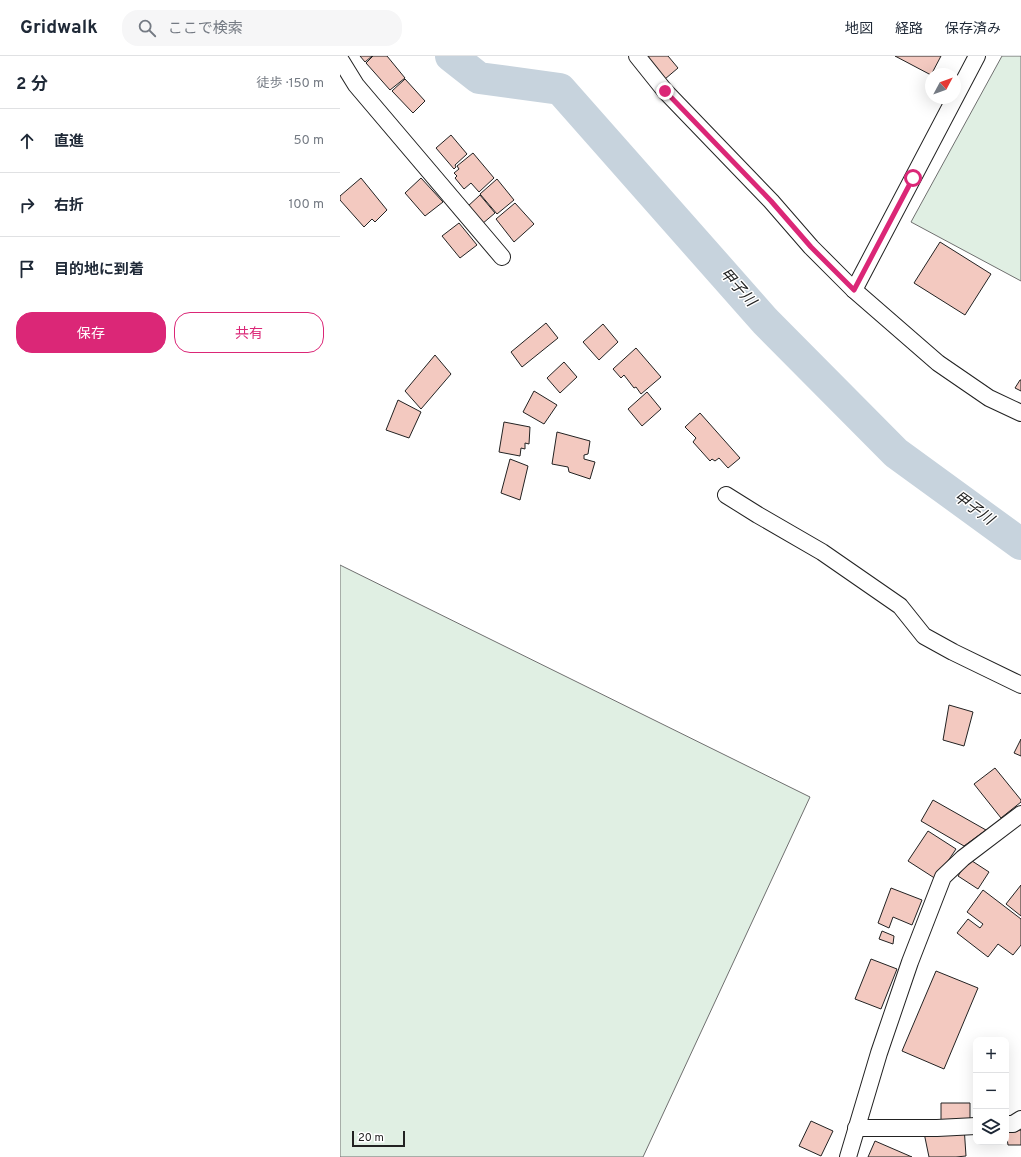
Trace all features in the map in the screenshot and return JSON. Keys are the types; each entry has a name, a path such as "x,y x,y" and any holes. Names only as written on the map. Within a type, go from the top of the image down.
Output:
{"street":[{"path":"637,56 665,91 771,201 811,247 854,290 938,363 989,398 1021,412"},
{"path":"854,290 977,56"},
{"path":"340,59 356,84 502,257"},
{"path":"726,495 822,552 900,606 924,636 953,652 1021,685"},
{"path":"848,1157 879,1053 910,962 943,877 963,858 1021,814"},
{"path":"1009,1124 1013,1124 1021,1119"},
{"path":"856,1128 937,1128 973,1126"}],"green space":[{"path":"1002,56 1021,56 1021,281 911,222"},
{"path":"340,565 810,797 643,1157 340,1157"}],"building":[{"path":"360,56 372,56 365,62"},
{"path":"373,56 387,56 405,78 390,90 366,63"},
{"path":"646,56 668,56 678,68 665,79"},
{"path":"895,56 941,56 935,68 925,68 925,72"},
{"path":"405,79 425,101 413,113 392,91"},
{"path":"451,135 467,154 455,165 456,167 454,169 436,148"},
{"path":"473,153 494,178 479,192 471,183 464,189 455,178 457,176 454,173 459,169 457,166"},
{"path":"361,178 387,210 375,222 372,219 364,227 340,200 340,196"},
{"path":"421,178 443,202 425,216 405,193"},
{"path":"497,179 514,200 497,214 480,194"},
{"path":"480,195 495,213 482,224 467,207"},
{"path":"515,203 534,224 514,242 496,219"},
{"path":"459,223 477,245 460,258 442,236"},
{"path":"940,242 991,274 965,315 914,283"},
{"path":"546,323 558,338 522,367 511,352"},
{"path":"603,324 618,342 599,360 583,342"},
{"path":"636,348 661,377 641,394 636,387 634,388 624,375 621,378 613,369"},
{"path":"435,355 451,374 421,409 405,391"},
{"path":"564,362 577,377 560,393 547,378"},
{"path":"1021,380 1021,391 1015,388"},
{"path":"534,391 557,405 544,424 523,412"},
{"path":"647,392 661,409 642,426 628,409"},
{"path":"398,400 421,412 409,438 386,430"},
{"path":"700,413 740,458 728,468 719,458 715,461 712,459 710,461 693,442 696,438 685,427"},
{"path":"504,422 530,427 529,444 525,443 525,449 521,448 520,456 499,452"},
{"path":"557,432 590,441 588,454 584,455 584,459 595,462 590,479 569,472 568,467 552,464"},
{"path":"510,459 528,466 520,500 501,493"},
{"path":"949,705 973,712 964,746 943,740"},
{"path":"1021,739 1021,756 1014,753"},
{"path":"995,768 1021,800 1021,802 1001,818 974,784"},
{"path":"933,800 986,830 964,846 921,821"},
{"path":"928,831 956,849 936,879 908,861"},
{"path":"969,859 989,872 978,889 958,876"},
{"path":"1021,885 1021,916 1006,904"},
{"path":"891,888 922,900 912,925 893,917 889,928 878,923"},
{"path":"983,890 1021,919 1021,945 1013,955 998,944 988,957 957,933 968,919 980,928 983,924 967,912"},
{"path":"882,931 894,936 893,944 879,939"},
{"path":"871,959 897,969 881,1009 855,999"},
{"path":"936,971 978,988 944,1069 902,1051"},
{"path":"941,1103 970,1103 970,1123 941,1122"},
{"path":"811,1121 833,1131 821,1156 799,1146"},
{"path":"964,1126 966,1156 929,1157 923,1128"},
{"path":"1021,1130 1021,1145 1009,1145 1009,1131"},
{"path":"875,1141 912,1157 868,1157"}],"waterway":[{"name":"甲子川","path":"451,56 479,78 560,89 765,321 896,453 1021,544"}],"route":[{"path":"665,91 714,140 771,201 811,247 854,290 913,178"}]}
